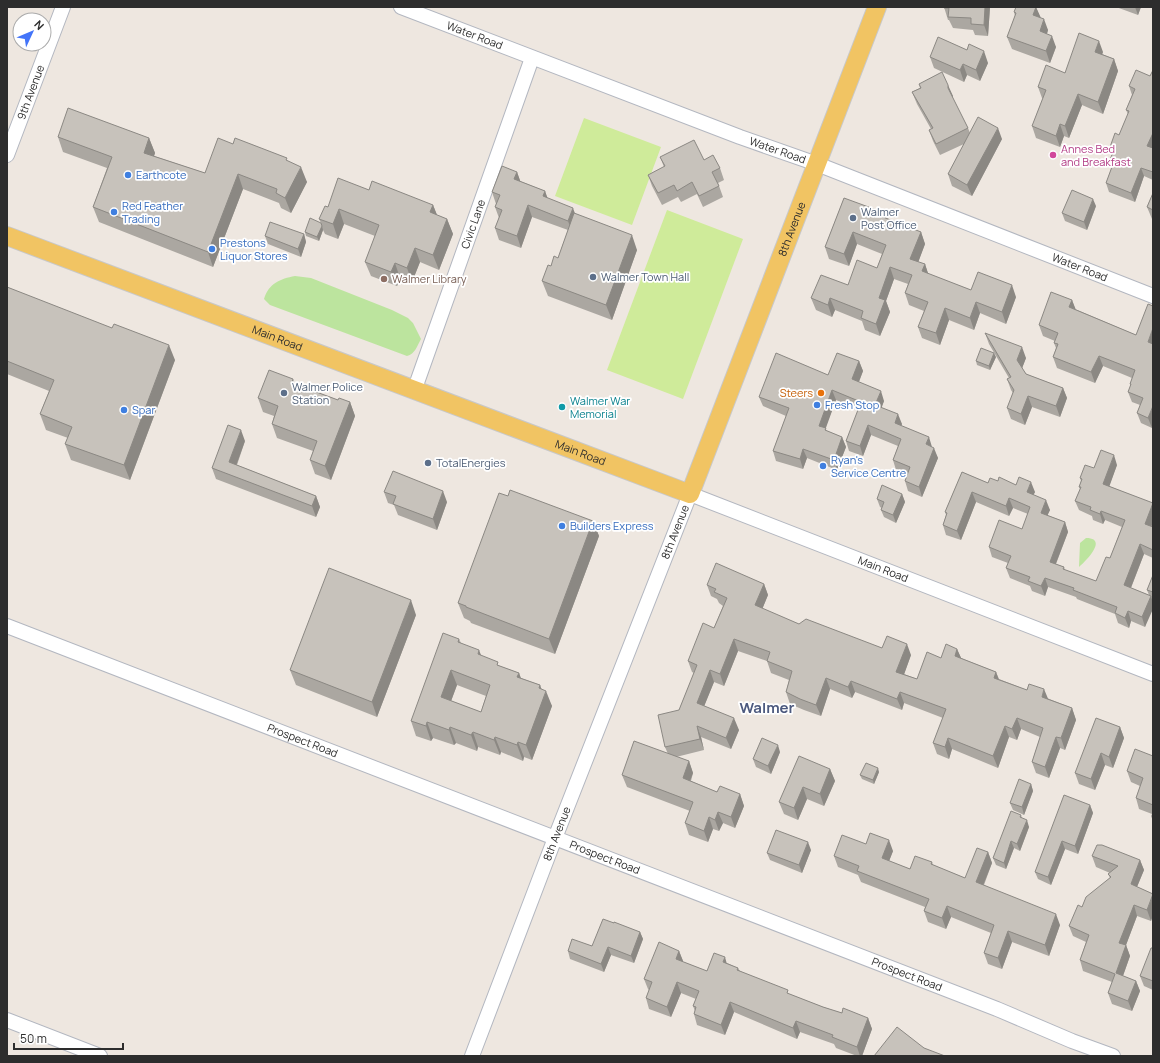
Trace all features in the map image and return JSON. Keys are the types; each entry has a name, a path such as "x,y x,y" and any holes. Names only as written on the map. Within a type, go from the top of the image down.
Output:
{"main road":[{"name":"8th Avenue","path":"690,494 876,7"},
{"name":"Main Road","path":"7,236 690,494"}],"street":[{"name":"9th Avenue","path":"7,156 63,7"},
{"name":"Water Road","path":"401,7 740,137 817,164 1153,296"},
{"name":"Civic Lane","path":"414,391 532,58"},
{"name":"Main Road","path":"690,494 1153,674"},
{"name":"8th Avenue","path":"472,1056 555,838 690,494"},
{"name":"Prospect Road","path":"7,626 997,1009 1065,1039 1113,1056"},
{"path":"7,1020 100,1056"}],"green space":[{"path":"584,118 661,147 632,225 555,196"},
{"path":"667,210 743,239 683,399 607,370"},
{"path":"295,276 311,278 392,310 408,318 413,323 421,339 416,349 407,356 270,305 264,299 272,285 280,280"},
{"path":"1086,538 1093,539 1095,546 1090,556 1079,567 1080,543"}],"building":[{"path":"944,7 985,7 984,25 971,24 971,18 948,17 949,8"},
{"path":"1016,7 1036,7 1033,15 1044,19 1040,31 1052,36 1046,51 1007,37 1016,13 1014,12"},
{"path":"1079,33 1099,41 1095,52 1114,59 1098,102 1078,94 1065,126 1060,124 1056,136 1032,126 1046,90 1038,87 1046,65 1065,73"},
{"path":"938,37 967,50 969,44 984,51 976,70 963,64 960,70 930,57"},
{"path":"1136,70 1150,76 1153,70 1153,133 1147,146 1153,148 1153,172 1141,168 1131,193 1106,183 1113,164 1110,160 1114,149 1110,147 1115,133 1119,135 1129,111 1126,110 1135,89 1129,86"},
{"path":"942,72 948,88 968,128 936,144 929,130 933,128 912,92 921,88 919,84"},
{"path":"68,108 149,138 144,153 205,173 218,138 233,144 235,138 287,158 286,160 301,167 285,198 276,193 277,189 238,174 208,252 93,207 112,157 58,137"},
{"path":"978,117 998,128 967,185 948,174"},
{"path":"694,140 704,160 713,155 720,168 712,172 719,186 699,196 692,182 677,191 674,185 658,193 648,175 665,166 660,157"},
{"path":"502,166 517,172 514,179 545,191 543,196 573,208 568,221 528,205 517,236 495,228 502,210 495,207 500,195 492,192"},
{"path":"338,178 369,190 372,181 433,205 430,212 447,219 433,255 415,248 407,268 395,263 391,272 365,262 379,225 339,209 333,224 319,219 325,206 328,207"},
{"path":"1072,190 1093,199 1084,222 1062,213"},
{"path":"1153,193 1153,210 1147,207"},
{"path":"844,198 885,213 883,217 921,232 910,259 925,264 922,271 971,290 978,272 1012,285 1002,312 976,302 970,318 945,308 936,333 918,327 928,302 905,293 912,275 890,267 879,298 885,300 876,324 861,318 863,311 830,298 828,305 811,298 821,275 848,285 857,260 877,268 886,245 853,232 844,254 825,247"},
{"name":"Walmer Town Hall","path":"574,213 632,235 606,305 542,281 548,265 551,266 554,256 558,258"},
{"path":"310,218 321,223 322,226 317,237 305,232"},
{"path":"270,222 304,234 298,249 265,236"},
{"path":"7,287 112,328 114,324 169,345 124,465 65,444 72,427 40,414 54,380 7,361"},
{"path":"1051,292 1072,300 1069,307 1136,335 1148,304 1153,306 1153,328 1148,342 1153,344 1153,406 1148,418 1137,413 1143,398 1128,392 1135,370 1099,356 1091,372 1053,357 1058,344 1054,343 1058,333 1039,325"},
{"path":"985,333 1022,347 1017,360 1026,374 1063,388 1056,406 1028,396 1021,414 1007,408 1014,390 1007,379 1011,377"},
{"path":"981,348 994,353 989,366 976,361"},
{"path":"776,353 828,375 837,353 859,361 852,379 881,391 875,405 898,414 895,423 929,437 926,444 934,448 919,487 905,481 910,467 893,460 901,439 868,425 860,446 846,441 861,402 832,390 819,426 826,428 825,430 842,437 834,460 803,449 800,459 773,451 789,408 759,397"},
{"path":"269,370 293,379 292,383 338,400 339,398 350,402 325,466 310,460 317,441 272,424 278,406 258,398"},
{"path":"228,425 241,430 229,462 316,496 312,506 212,468"},
{"path":"1101,450 1114,455 1103,484 1153,503 1145,524 1153,527 1153,550 1140,544 1124,585 1151,596 1142,617 1128,611 1125,618 1115,613 1117,607 1073,590 1074,588 1045,578 1041,586 1028,581 1030,577 1006,568 1011,556 989,547 999,520 1022,529 1030,507 1009,498 1006,506 972,492 957,531 943,525 947,513 945,512 962,472 988,483 990,478 998,481 999,477 1016,485 1019,477 1031,482 1027,492 1046,500 1041,513 1065,522 1050,562 1064,567 1063,569 1096,581 1106,557 1110,558 1125,520 1101,511 1100,514 1090,510 1091,507 1075,501 1081,487 1079,487 1082,479 1080,478 1085,465 1094,468"},
{"path":"393,471 443,491 433,519 393,504 396,496 384,492"},
{"path":"882,485 902,494 893,515 881,510 884,502 877,499"},
{"path":"510,490 593,521 549,639 458,603 499,493 508,496"},
{"path":"716,563 764,584 755,605 799,624 806,619 882,648 887,636 907,644 896,672 917,679 927,652 941,658 946,644 957,649 955,656 996,672 994,678 1027,690 1029,684 1044,689 1042,697 1072,708 1061,738 1056,737 1045,767 1032,762 1043,728 1017,718 1012,729 1005,726 993,756 948,738 945,747 933,743 946,709 900,692 897,699 851,681 848,687 826,678 816,705 786,692 792,671 767,661 770,652 734,639 720,674 710,670 697,703 734,718 726,738 697,726 700,739 665,747 658,715 679,710 697,665 688,661 703,623 714,628 727,598 714,592 716,589 707,585"},
{"path":"329,568 411,600 372,702 290,670"},
{"path":"1153,575 1153,592 1147,590"},
{"path":"443,633 459,639 458,642 479,650 478,654 498,662 497,665 519,673 517,677 540,685 539,688 546,691 526,745 518,742 517,745 495,737 494,740 473,732 471,735 450,727 449,730 427,722 426,726 411,721","holes":["451,670 490,685 481,712 441,697"]},
{"path":"1096,718 1120,727 1109,757 1101,753 1091,779 1075,773"},
{"path":"762,738 778,745 768,766 753,759"},
{"path":"634,741 689,761 683,778 717,792 720,786 740,794 731,817 718,812 715,820 709,817 704,831 685,823 693,802 622,775"},
{"path":"1135,749 1153,756 1153,805 1136,798 1143,778 1127,771"},
{"path":"799,756 830,769 820,794 803,787 794,808 779,802"},
{"path":"866,763 878,768 873,780 860,775"},
{"path":"1019,779 1031,784 1022,807 1010,803"},
{"path":"1064,795 1090,805 1075,846 1062,841 1048,877 1035,872"},
{"path":"1011,811 1021,815 1020,817 1027,820 1017,844 1011,841 1004,863 993,858"},
{"path":"776,830 808,842 799,865 767,853"},
{"path":"870,833 889,840 882,858 910,869 915,856 932,862 931,864 965,878 977,848 988,852 976,882 1056,914 1045,945 1008,931 998,958 984,953 994,925 947,906 942,918 924,911 929,899 857,871 859,866 834,856 842,835 866,844"},
{"path":"1097,845 1102,845 1140,860 1131,884 1153,894 1147,910 1134,905 1119,943 1126,945 1116,973 1136,981 1128,1001 1108,993 1115,974 1080,960 1089,935 1069,926 1078,905 1082,907 1086,897 1111,877 1108,874 1118,866 1092,856"},
{"path":"603,919 640,932 631,956 608,947 601,964 568,951 572,939 592,946"},
{"path":"659,942 679,951 676,959 707,971 714,953 725,957 723,962 738,968 737,970 788,990 787,993 842,1013 843,1008 868,1018 857,1047 832,1037 833,1035 796,1021 793,1028 730,1002 721,1025 694,1014 696,1007 693,1006 699,991 677,982 667,1007 646,998 652,982 644,979"},
{"path":"1151,948 1153,948 1153,981 1140,976"},
{"path":"897,1027 924,1048 945,1056 874,1056"}],"place":[{"name":"Annes Bed and Breakfast","path":"1053,155"},
{"name":"Earthcote","path":"128,175"},
{"name":"Red Feather Trading","path":"114,212"},
{"name":"Walmer Post Office","path":"853,218"},
{"name":"Prestons Liquor Stores","path":"212,249"},
{"name":"Walmer Town Hall","path":"593,277"},
{"name":"Walmer Library","path":"384,279"},
{"name":"Walmer Police Station","path":"284,393"},
{"name":"Steers","path":"821,393"},
{"name":"Fresh Stop","path":"817,405"},
{"name":"Walmer War Memorial","path":"562,407"},
{"name":"Spar","path":"124,410"},
{"name":"TotalEnergies","path":"428,463"},
{"name":"Ryan's Service Centre","path":"823,466"},
{"name":"Builders Express","path":"562,526"}],"district":[{"name":"Walmer","path":"767,708"}]}
